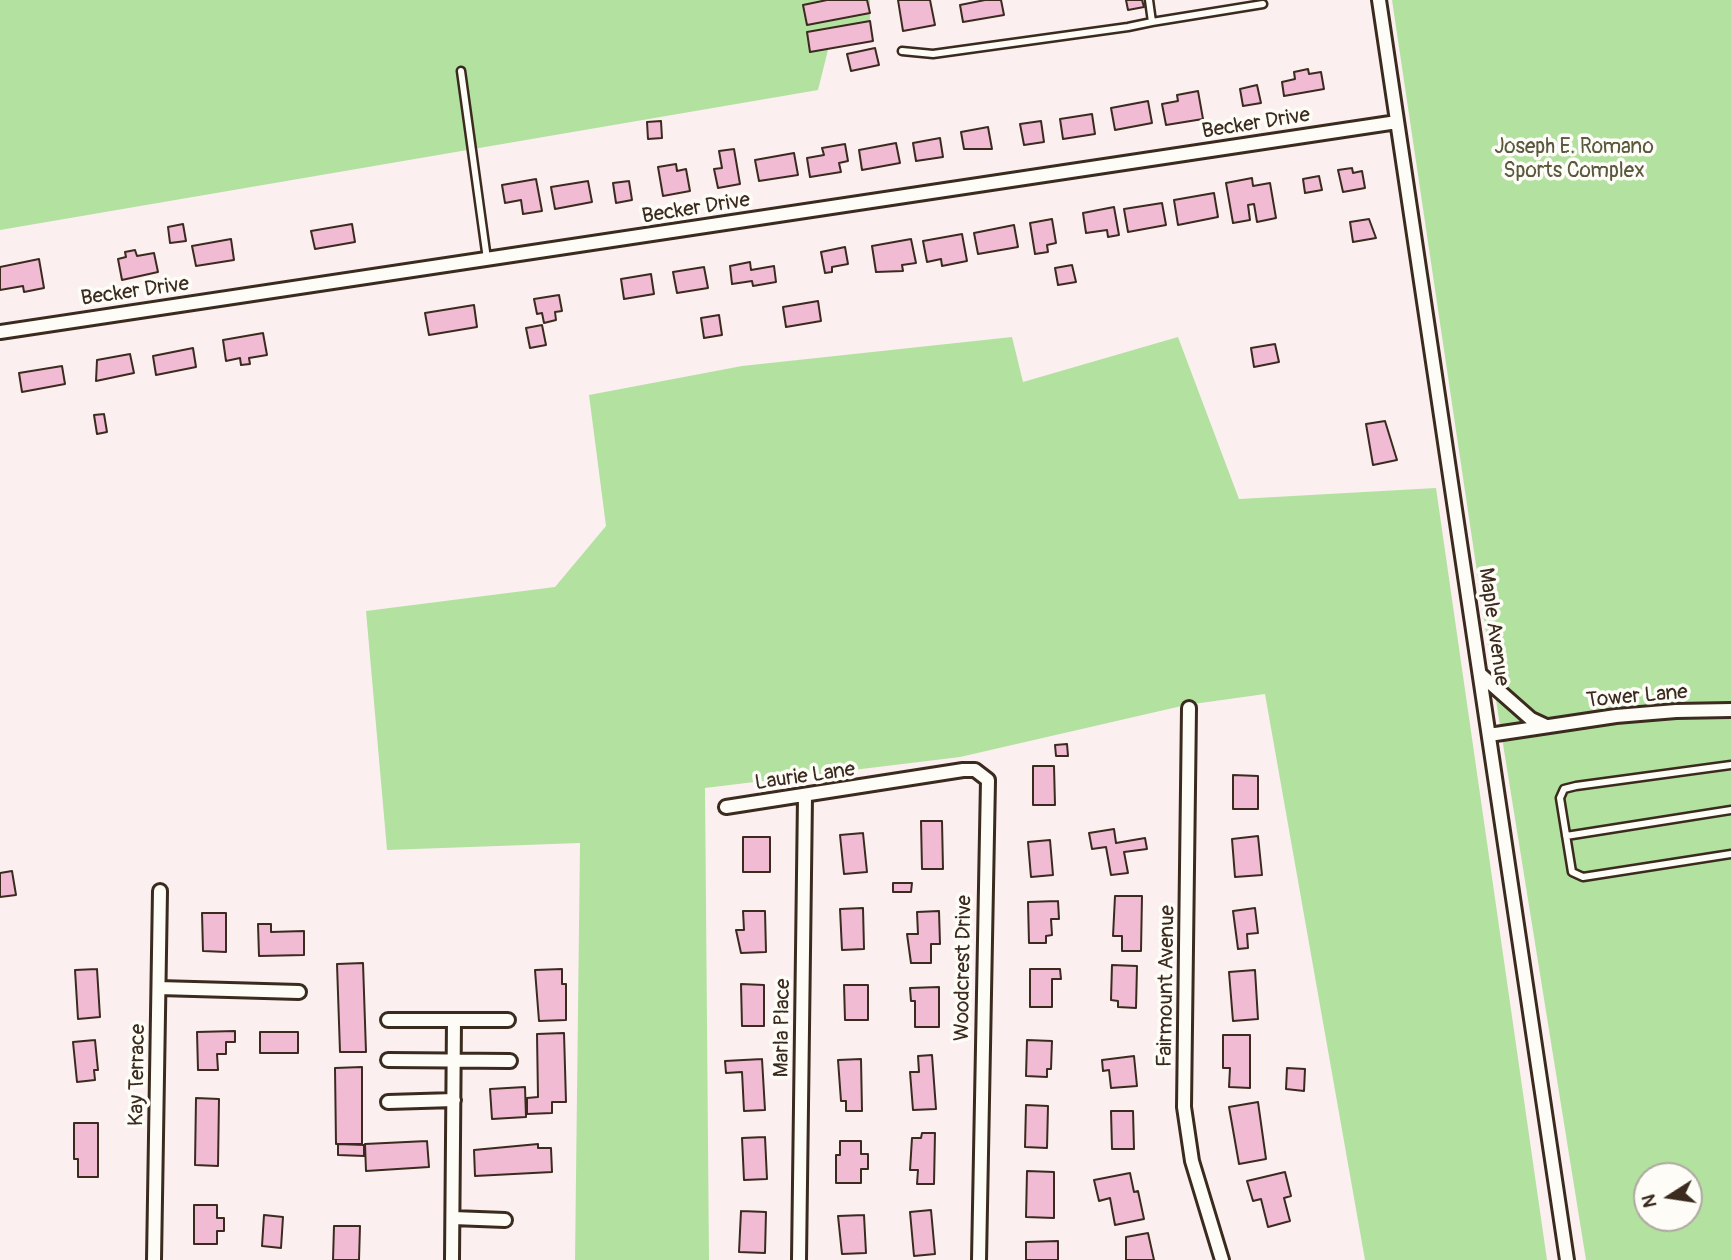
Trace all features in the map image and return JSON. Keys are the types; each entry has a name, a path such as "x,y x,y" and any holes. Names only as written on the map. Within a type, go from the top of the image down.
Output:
{"street":[{"name":"Maple Avenue","path":"1380,0 1567,1260"},
{"name":"Becker Drive","path":"0,332 1397,122"},
{"path":"1480,674 1531,719 1546,727"},
{"name":"Fairmount Avenue","path":"1189,708 1184,1107 1192,1161 1222,1260"},
{"name":"Tower Lane","path":"1489,735 1676,710 1731,710"},
{"name":"Woodcrest Drive","path":"890,784 963,771 975,771 988,780 979,1260"},
{"name":"Laurie Lane","path":"726,807 890,784"},
{"name":"Marla Place","path":"799,1260 805,797"},
{"name":"Kay Terrace","path":"154,1260 160,891"},
{"path":"159,988 299,992"},
{"path":"388,1020 508,1020"},
{"path":"452,1260 454,1020"},
{"path":"388,1059 510,1061"},
{"path":"388,1102 454,1100"},
{"path":"453,1218 505,1220"}],"lane":[{"path":"1149,0 1152,22"},
{"path":"902,51 933,54 1263,4"},
{"path":"461,71 487,259"},
{"path":"1731,765 1564,789 1560,798 1572,873 1583,877 1731,854"},
{"path":"1566,835 1731,810"}],"green space":[{"path":"0,0 870,0 870,27 830,42 818,90 0,230"},
{"name":"Joseph E. Romano Sports Complex","path":"1392,0 1731,0 1731,1260 1586,1260 1498,713"},
{"path":"1012,337 1023,382 1178,337 1239,499 1436,488 1547,1260 1365,1260 1265,694 1186,705 960,757 705,788 709,1260 575,1260 580,843 387,850 366,611 555,587 606,526 589,395 742,366"}],"building":[{"path":"827,0 867,0 870,13 807,25 803,5"},
{"path":"898,0 930,0 935,25 903,31"},
{"path":"1001,0 1004,15 963,22 960,5"},
{"path":"1126,0 1142,0 1144,7 1128,10"},
{"path":"870,21 873,41 810,52 807,32"},
{"path":"875,48 879,65 851,71 847,54"},
{"path":"1308,69 1309,74 1321,72 1324,89 1284,96 1282,82 1295,79 1294,72"},
{"path":"1257,85 1261,103 1243,106 1240,89"},
{"path":"1198,91 1203,119 1166,125 1162,104 1178,101 1177,95"},
{"path":"1148,101 1152,123 1115,130 1111,108"},
{"path":"1092,114 1095,134 1063,139 1060,119"},
{"path":"661,121 662,138 648,139 647,122"},
{"path":"1041,121 1044,142 1024,145 1020,124"},
{"path":"988,127 992,149 964,149 961,132"},
{"path":"940,138 943,157 916,161 913,143"},
{"path":"896,143 900,163 862,170 859,150"},
{"path":"845,144 848,161 839,163 841,172 810,177 807,158 824,155 822,148"},
{"path":"734,149 740,184 718,188 714,169 722,168 719,151"},
{"path":"794,153 798,175 759,181 755,160"},
{"path":"676,164 677,171 686,169 690,191 663,196 658,167"},
{"path":"1352,168 1353,173 1362,171 1365,188 1343,192 1338,170"},
{"path":"1319,176 1322,190 1305,193 1303,179"},
{"path":"1252,178 1253,186 1270,183 1276,218 1257,222 1254,204 1248,205 1250,220 1233,223 1226,183"},
{"path":"536,179 542,211 523,214 521,200 505,203 502,185"},
{"path":"588,181 592,202 555,209 551,187"},
{"path":"629,181 632,200 616,203 613,183"},
{"path":"1214,193 1218,217 1178,225 1174,200"},
{"path":"1162,203 1166,225 1128,232 1124,209"},
{"path":"1114,207 1119,235 1108,237 1107,230 1086,233 1083,213"},
{"path":"1052,219 1056,243 1047,245 1048,252 1035,254 1030,223"},
{"path":"1369,219 1376,238 1353,242 1350,222"},
{"path":"183,224 186,241 170,243 168,227"},
{"path":"352,224 355,242 315,249 311,231"},
{"path":"1014,225 1018,247 978,254 974,233"},
{"path":"962,234 967,261 942,266 941,259 927,262 923,241"},
{"path":"231,239 234,260 196,266 192,246"},
{"path":"911,239 916,263 902,265 903,271 876,272 872,246"},
{"path":"845,247 848,264 832,267 832,272 825,273 821,252"},
{"path":"135,250 137,256 154,253 158,272 122,280 118,259 126,257 125,252"},
{"path":"39,259 44,288 24,292 23,286 0,290 0,267"},
{"path":"750,262 751,270 774,266 776,282 753,286 752,281 732,284 730,266"},
{"path":"1072,265 1076,282 1058,285 1055,268"},
{"path":"704,267 708,288 677,293 673,272"},
{"path":"651,274 654,294 624,299 621,279"},
{"path":"559,295 562,311 555,312 556,320 544,323 542,313 537,314 534,299"},
{"path":"818,301 821,321 786,327 783,307"},
{"path":"474,305 477,327 429,335 425,313"},
{"path":"719,315 722,335 704,338 701,318"},
{"path":"542,325 546,345 530,348 526,328"},
{"path":"263,333 267,355 249,358 250,364 241,365 240,358 226,361 223,340"},
{"path":"1275,344 1279,362 1254,367 1251,348"},
{"path":"193,348 196,367 156,375 153,356"},
{"path":"130,354 134,373 96,381 97,360"},
{"path":"62,366 65,384 22,392 19,373"},
{"path":"104,414 107,432 97,434 94,415"},
{"path":"1385,421 1397,460 1373,465 1366,424"},
{"path":"1067,744 1068,756 1056,756 1055,745"},
{"path":"1033,766 1054,766 1055,805 1033,805"},
{"path":"1233,775 1258,776 1258,809 1233,809"},
{"path":"921,821 942,821 943,869 922,869"},
{"path":"1114,829 1116,843 1145,838 1147,849 1124,852 1128,873 1111,875 1106,847 1092,849 1089,833"},
{"path":"863,833 867,872 844,874 840,835"},
{"path":"1258,836 1262,875 1235,877 1232,839"},
{"path":"743,837 770,837 770,872 743,872"},
{"path":"1050,840 1053,875 1031,877 1028,842"},
{"path":"12,871 16,895 0,897 0,873"},
{"path":"893,883 912,883 911,892 893,892"},
{"path":"1115,896 1142,896 1141,951 1122,951 1122,936 1113,936"},
{"path":"1058,901 1059,919 1051,919 1052,935 1046,936 1046,943 1029,943 1028,902"},
{"path":"863,908 864,949 842,950 840,909"},
{"path":"1255,908 1258,933 1247,934 1248,948 1238,949 1233,911"},
{"path":"743,911 765,911 766,952 741,953 736,930 744,930"},
{"path":"939,911 940,944 931,944 931,963 911,963 907,934 918,934 917,912"},
{"path":"202,913 226,913 226,952 203,951"},
{"path":"258,924 271,924 271,932 304,931 304,955 259,956"},
{"path":"363,963 366,1052 340,1052 337,964"},
{"path":"1112,965 1137,966 1136,1008 1118,1007 1118,1001 1111,1000"},
{"path":"97,969 100,1017 78,1019 75,970"},
{"path":"562,969 562,984 566,984 566,1020 539,1021 535,970"},
{"path":"1030,969 1060,969 1061,979 1052,979 1052,1007 1030,1007"},
{"path":"1255,970 1258,1019 1233,1021 1229,972"},
{"path":"741,984 764,985 764,1026 742,1026"},
{"path":"844,985 868,985 868,1020 845,1020"},
{"path":"939,987 939,1027 915,1027 915,1001 911,1001 910,988"},
{"path":"235,1031 235,1042 226,1042 226,1054 217,1054 218,1070 198,1070 197,1032"},
{"path":"260,1032 298,1032 298,1053 260,1053"},
{"path":"564,1033 566,1102 552,1102 552,1113 527,1114 527,1098 538,1097 537,1034"},
{"path":"1223,1035 1250,1035 1250,1088 1229,1087 1230,1068 1223,1068"},
{"path":"95,1040 98,1070 94,1070 95,1080 77,1082 73,1042"},
{"path":"1027,1040 1052,1041 1051,1069 1047,1069 1047,1077 1026,1076"},
{"path":"932,1055 936,1109 913,1110 910,1072 919,1072 918,1056"},
{"path":"1134,1056 1137,1086 1111,1088 1109,1070 1103,1071 1102,1060"},
{"path":"762,1059 765,1110 744,1111 742,1072 726,1073 725,1061"},
{"path":"861,1059 862,1111 846,1111 846,1101 841,1101 838,1060"},
{"path":"362,1067 362,1144 336,1144 335,1068"},
{"path":"1287,1068 1305,1069 1304,1091 1286,1089"},
{"path":"525,1087 526,1117 492,1119 490,1089"},
{"path":"196,1098 219,1099 218,1166 195,1165"},
{"path":"1258,1102 1266,1159 1239,1164 1229,1107"},
{"path":"1026,1105 1048,1106 1047,1148 1025,1147"},
{"path":"1111,1111 1133,1111 1134,1149 1112,1149"},
{"path":"74,1123 98,1123 98,1177 78,1177 78,1159 74,1159"},
{"path":"922,1133 935,1133 934,1184 917,1184 918,1170 910,1170 912,1138 921,1138"},
{"path":"765,1137 767,1179 744,1180 742,1138"},
{"path":"427,1141 429,1167 366,1171 365,1144"},
{"path":"840,1141 861,1141 861,1154 868,1154 868,1169 861,1169 861,1183 836,1183 836,1155 840,1155"},
{"path":"338,1144 364,1145 364,1156 338,1155"},
{"path":"538,1144 538,1148 551,1148 552,1172 475,1176 474,1150"},
{"path":"1027,1171 1054,1172 1054,1218 1026,1217"},
{"path":"1285,1172 1291,1196 1284,1198 1290,1221 1268,1227 1261,1199 1253,1201 1247,1181"},
{"path":"1130,1173 1134,1192 1138,1191 1144,1219 1115,1225 1110,1198 1099,1201 1094,1180"},
{"path":"194,1205 217,1205 217,1218 224,1218 224,1231 217,1231 217,1244 194,1244"},
{"path":"931,1210 935,1254 914,1256 910,1212"},
{"path":"741,1211 766,1212 765,1253 739,1252"},
{"path":"264,1215 283,1217 281,1248 262,1246"},
{"path":"864,1215 866,1253 842,1254 838,1216"},
{"path":"334,1226 360,1226 359,1260 333,1260"},
{"path":"1148,1233 1154,1260 1126,1260 1126,1237"},
{"path":"1058,1241 1058,1260 1026,1260 1026,1242"}]}
